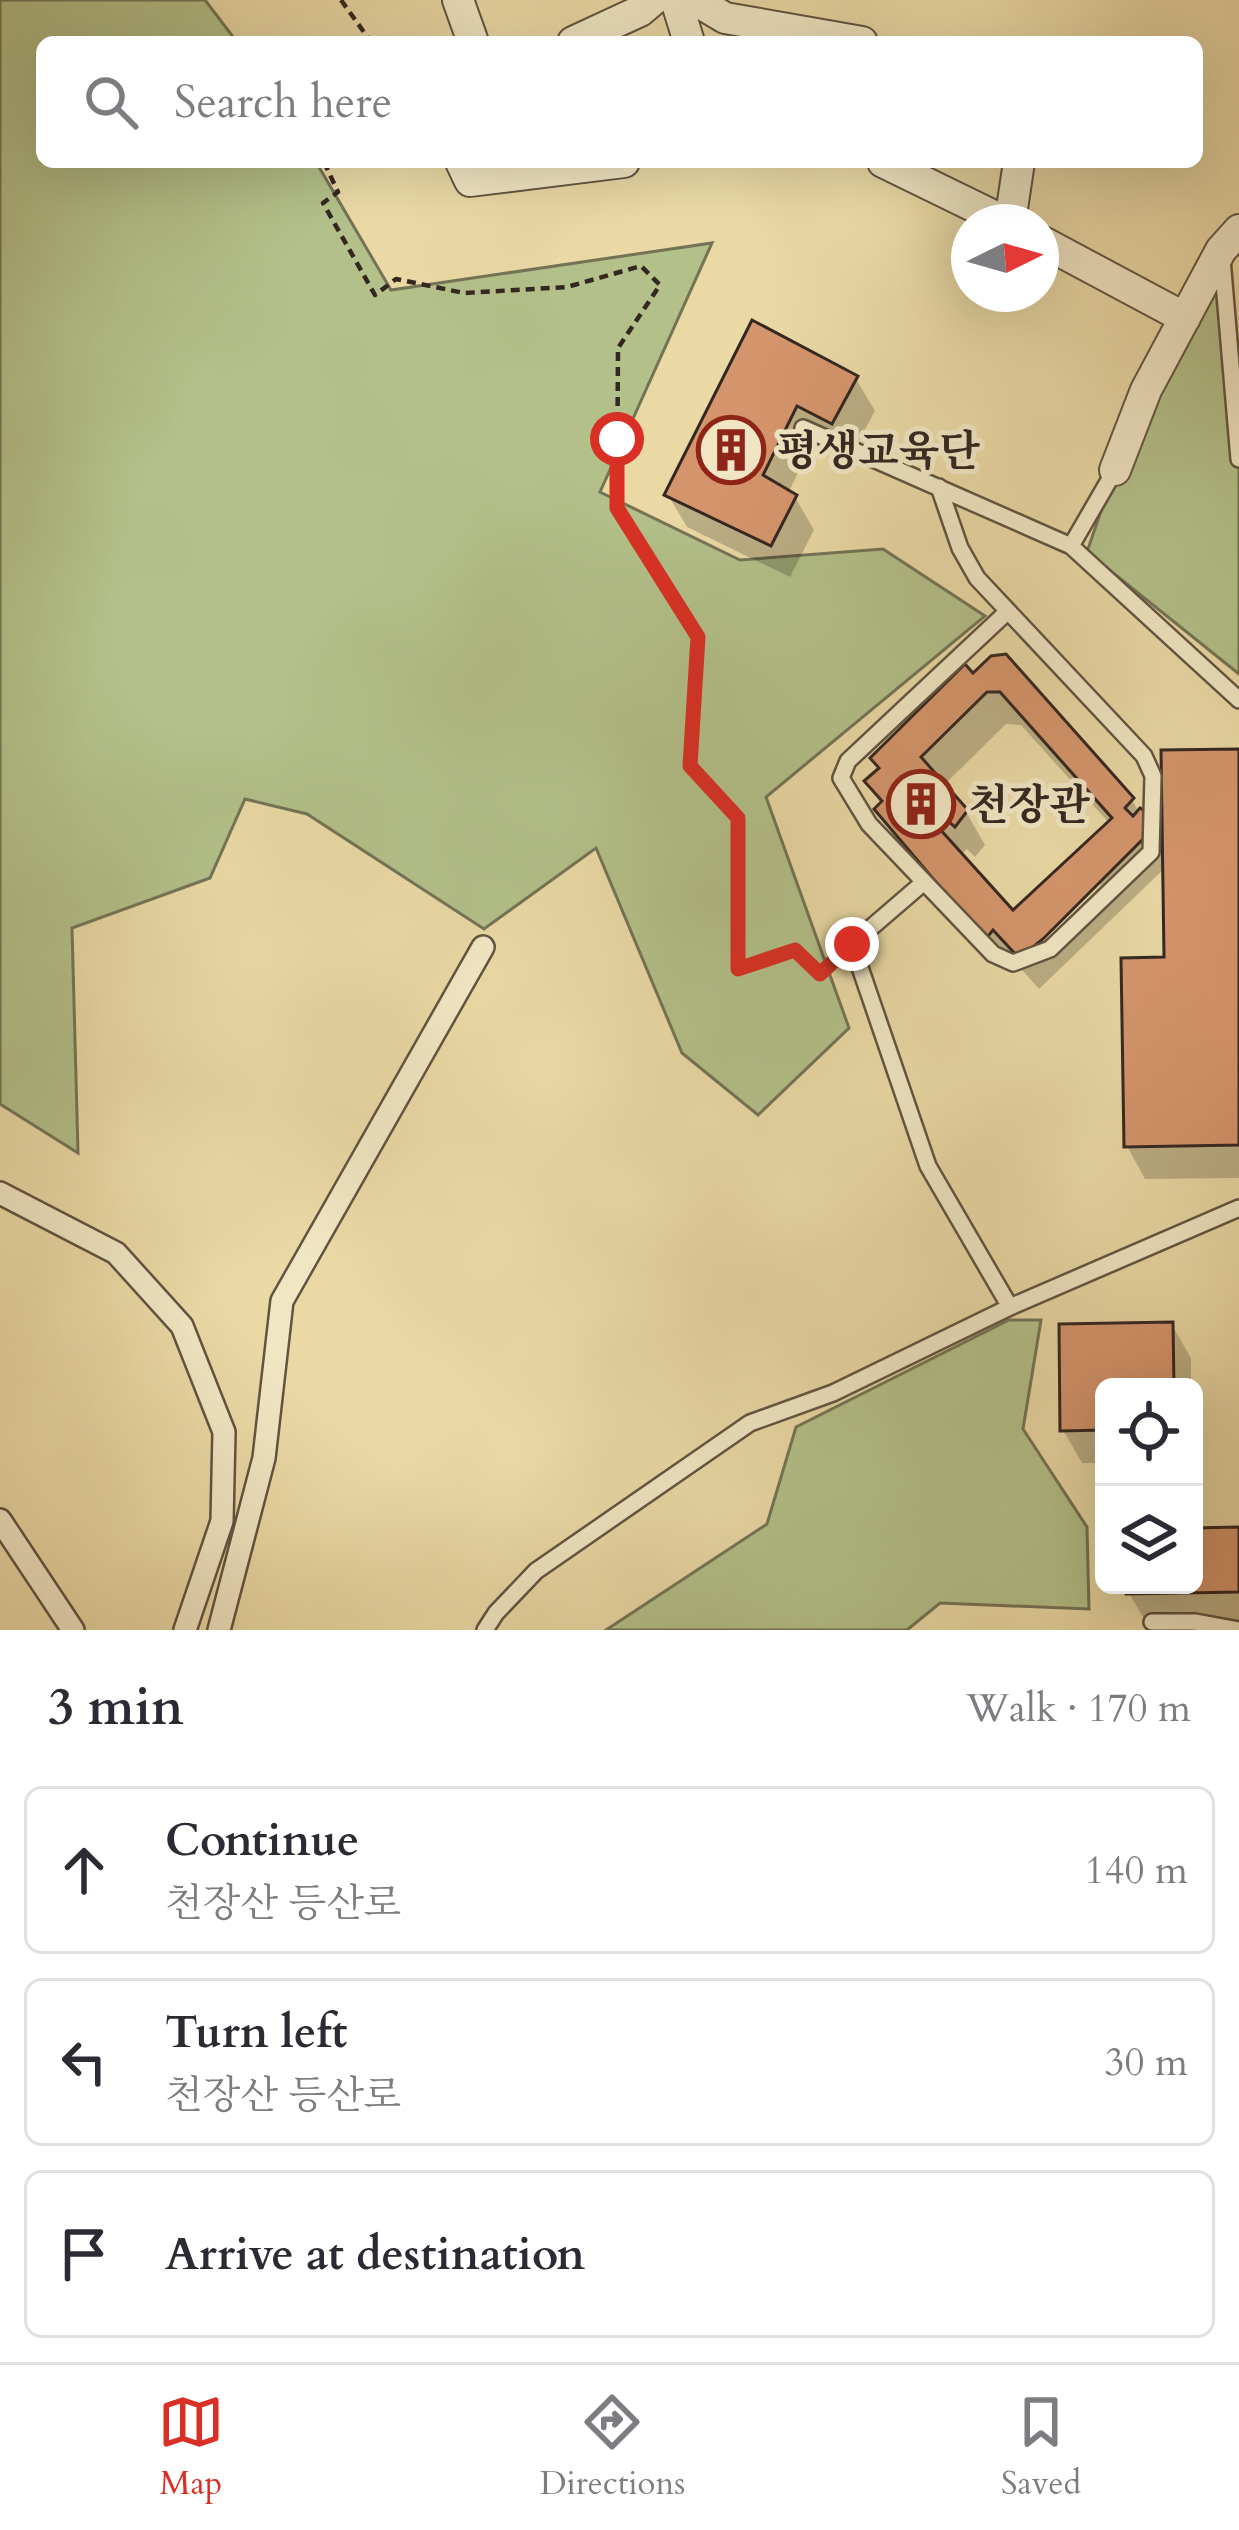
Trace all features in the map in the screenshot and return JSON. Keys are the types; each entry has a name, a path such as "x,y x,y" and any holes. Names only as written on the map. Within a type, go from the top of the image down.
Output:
{"street":[{"path":"458,0 471,36"},
{"path":"586,36 653,0"},
{"path":"676,0 687,36"},
{"path":"695,0 725,18 828,36"},
{"path":"464,168 470,181 575,168"},
{"path":"896,168 970,204"},
{"path":"1011,204 1018,168"},
{"path":"1115,470 1146,390 1230,240"},
{"path":"1059,251 1185,318"},
{"path":"219,1630 264,1458 282,1301 483,947"},
{"path":"0,1193 116,1253 182,1326 224,1432 222,1521 185,1630"},
{"path":"0,1520 73,1630"}],"lane":[{"path":"1230,240 1239,459"},
{"path":"803,428 1071,546 1239,700"},
{"path":"1071,546 1115,470"},
{"path":"939,487 968,563 1151,767 1151,852 1050,949 1013,963 993,954 868,824 843,785 843,768 1008,611"},
{"path":"924,882 852,944 928,1166 1010,1307"},
{"path":"485,1630 536,1571 737,1430 862,1380 1010,1307 1239,1208"},
{"path":"1152,1622 1196,1622 1239,1630"}],"path":[{"path":"341,0 366,36"},
{"path":"327,168 338,192 323,203 375,295 396,279 464,292 567,287 641,266 660,285 617,348 617,508 698,637 690,766 738,818 738,969 795,950 820,974 852,944"}],"green space":[{"path":"0,0 205,0 232,36 36,36 36,168 320,168 391,290 712,243 600,492 740,560 883,549 985,616 766,797 849,1028 758,1115 682,1053 596,848 484,929 307,814 245,799 210,878 72,928 78,1153 0,1104"},
{"path":"1221,250 1239,459 1239,674 1087,552 1115,470"},
{"path":"1009,1320 1041,1320 1023,1429 1087,1527 1089,1609 940,1603 907,1630 606,1630 767,1524 796,1427"}],"building":[{"name":"평생교육단","path":"752,320 858,376 832,424 797,406 763,475 797,495 771,546 664,495"},
{"name":"천장관","path":"1006,654 1134,798 1125,808 1133,816 1140,808 1150,814 1143,839 1019,958 993,930 985,940 874,809 882,801 864,781 879,768 870,758 965,664 973,673 991,656","holes":["987,692 1000,692 1112,818 1013,910 938,827 946,819 955,827 968,810 921,757"]},
{"path":"1239,749 1239,1145 1124,1147 1121,958 1164,957 1161,750"},
{"path":"1173,1322 1174,1378 1095,1378 1095,1430 1060,1431 1059,1324"},
{"path":"1239,1527 1239,1592 1203,1593 1203,1528"}],"place":[{"name":"평생교육단","path":"731,450"},
{"name":"천장관","path":"921,804"}],"route":[{"path":"617,439 617,508 698,637 690,766 738,818 738,969 795,950 820,974 852,944"}]}
